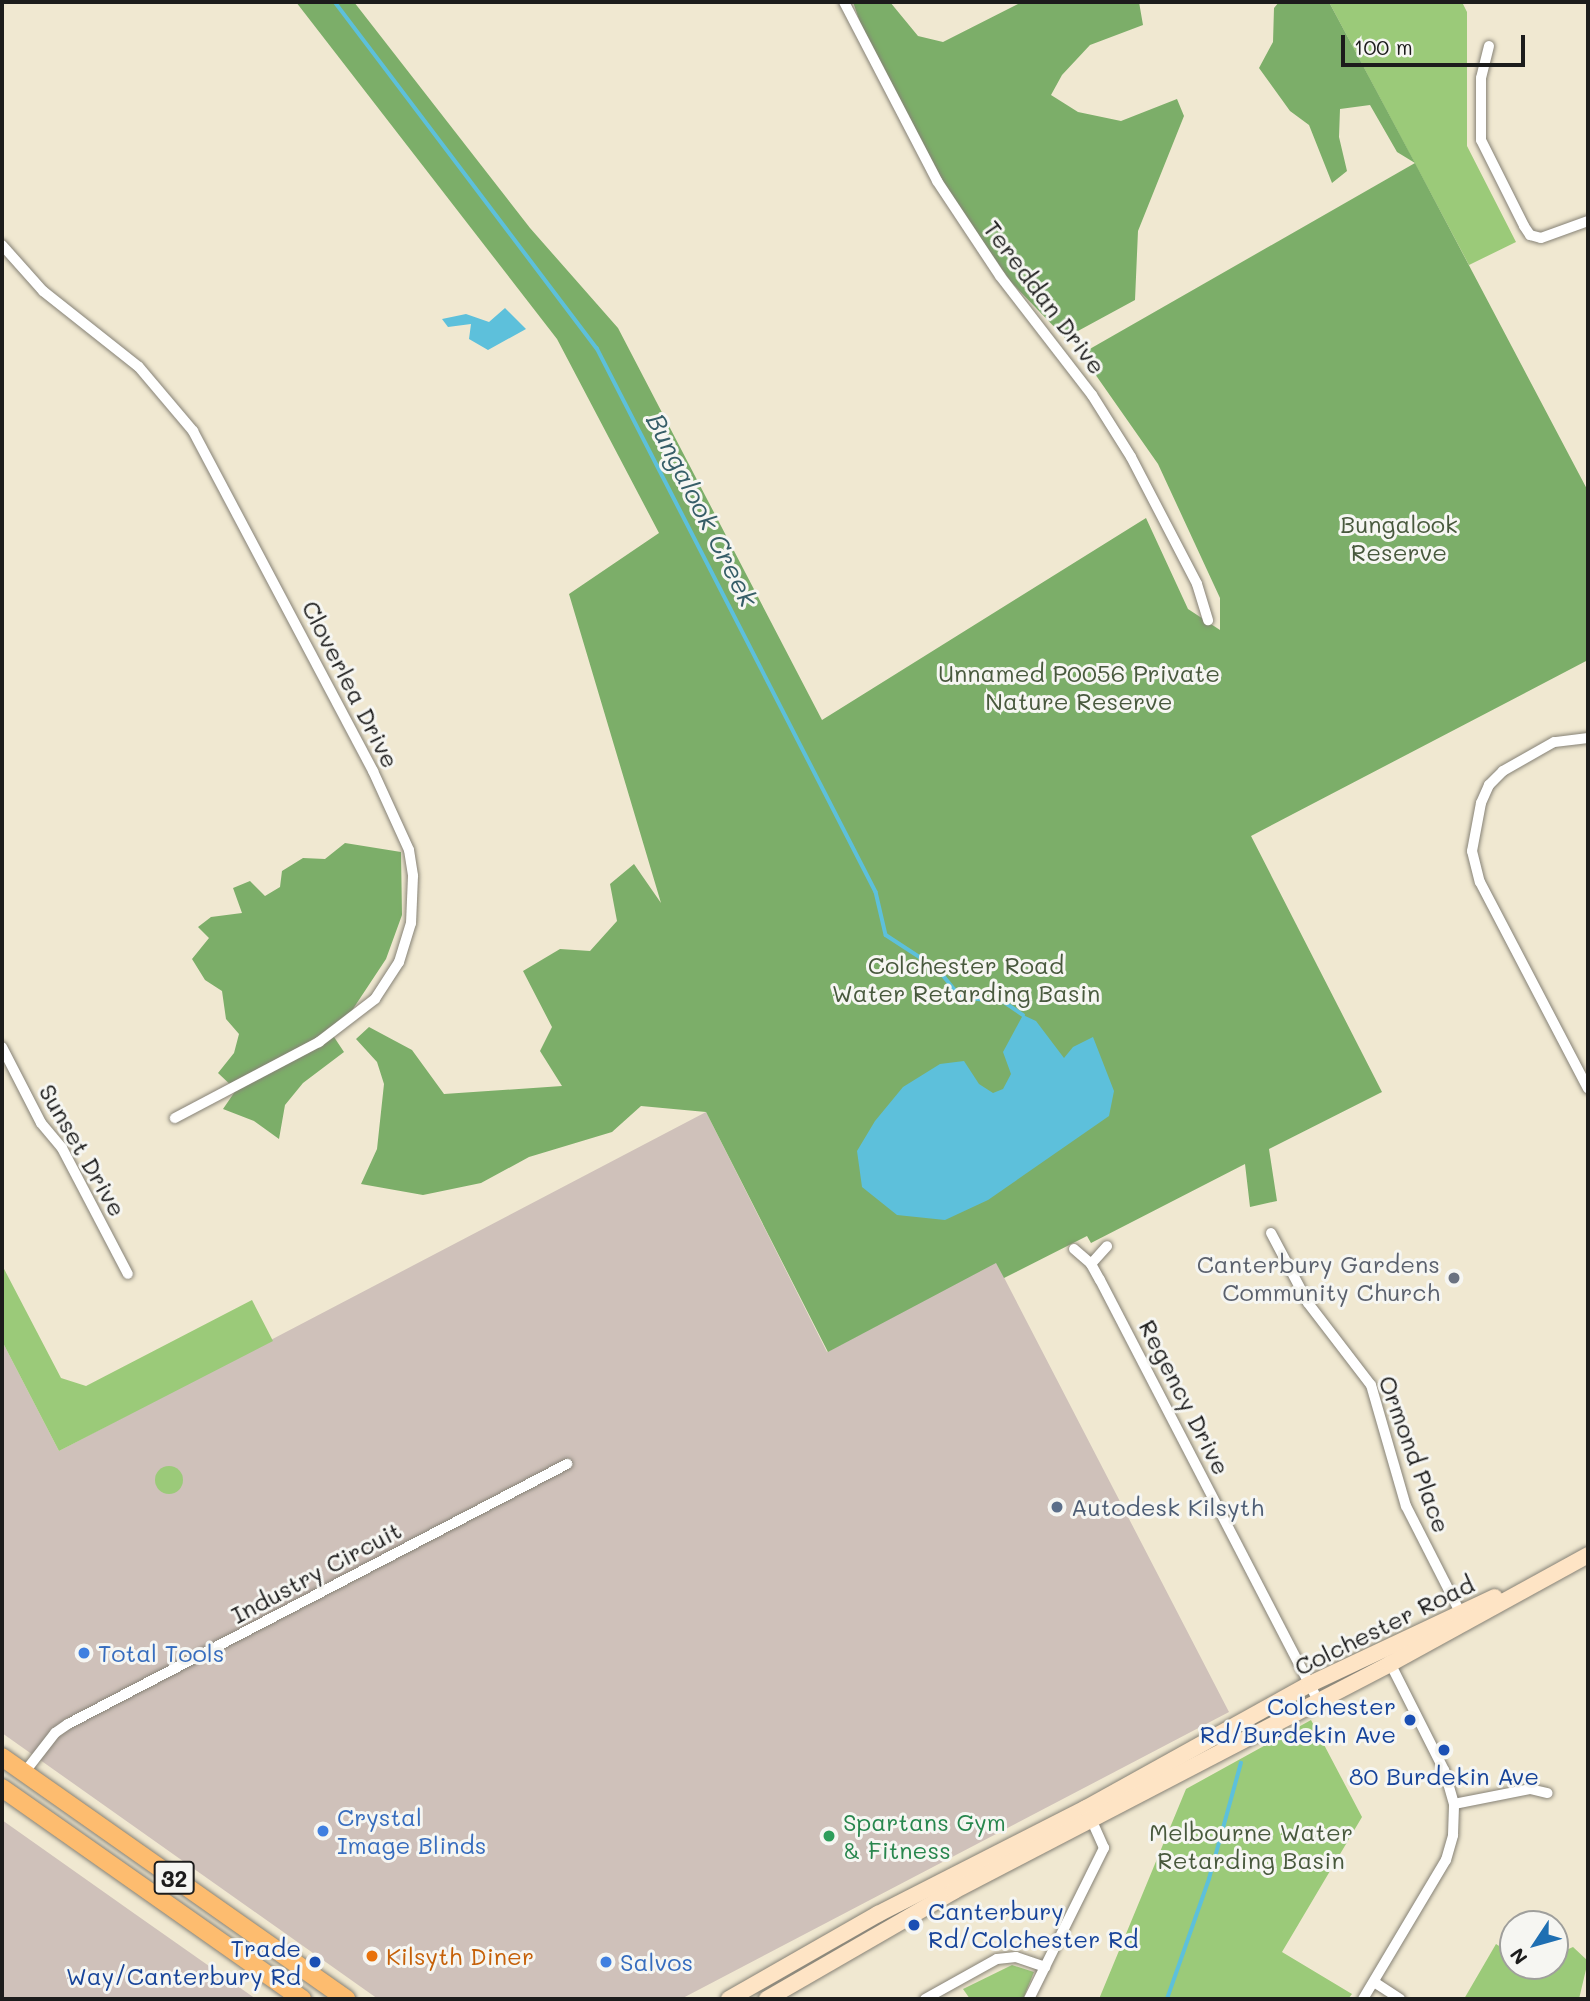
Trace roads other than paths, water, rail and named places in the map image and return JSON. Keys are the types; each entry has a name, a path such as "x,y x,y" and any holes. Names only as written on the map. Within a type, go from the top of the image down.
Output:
{"main road":[{"name":"Colchester Road","path":"767,1999 841,1953 1089,1814 1310,1684 1382,1649 1463,1617 1588,1555"},
{"name":"Colchester Road","path":"729,1999 878,1914 1089,1814 1390,1664 1463,1617"},
{"name":"32","path":"2,1757 346,1999"},
{"name":"32","path":"2,1788 302,1999"}],"street":[{"name":"Tereddan Drive","path":"844,2 937,181 1000,276 1092,395 1131,457 1197,584 1208,620"},
{"path":"1489,46 1481,78 1481,140 1524,226 1530,235 1541,238 1588,220"},
{"name":"Cloverlea Drive","path":"2,245 43,291 139,367 193,431 367,759 408,850 413,877 411,923 398,962 375,999 319,1042 175,1118"},
{"path":"1588,737 1554,742 1503,771 1481,803 1472,851 1480,882 1588,1088"},
{"name":"Sunset Drive","path":"2,1046 41,1123 62,1148 128,1274"},
{"name":"Ormond Place","path":"1271,1233 1308,1303 1371,1385 1406,1506 1463,1617"},
{"path":"1091,1264 1107,1246"},
{"name":"Regency Drive","path":"1074,1249 1091,1264 1318,1700"},
{"name":"Industry Circuit","path":"24,1773 54,1733 68,1724 567,1464"},
{"path":"1363,1999 1446,1860 1454,1804 1444,1770 1382,1649"},
{"path":"1454,1804 1530,1789 1549,1793"},
{"path":"1029,1999 1104,1848 1089,1814"},
{"path":"925,1999 997,1959 1016,1957 1045,1967"},
{"path":"1374,1982 1400,1999"}],"water":[{"path":"505,308 526,329 488,350 469,339 471,324 448,327 442,319 466,314 489,322"},
{"path":"1023,1015 1036,1021 1064,1058 1073,1047 1093,1037 1114,1091 1109,1116 988,1200 945,1220 897,1215 862,1187 857,1151 875,1121 903,1087 940,1064 964,1061 979,1084 993,1093 1003,1089 1011,1074 1003,1052"}],"waterway":[{"name":"Bungalook Creek","path":"335,2 597,348 876,892 886,935 938,969 961,997 1004,1002 1023,1015"},
{"name":"Bungalook Creek","path":"1167,1999 1209,1879 1241,1763"}],"place":[{"name":"Canterbury Gardens Community Church","path":"1454,1278"},
{"name":"Autodesk Kilsyth","path":"1057,1507"},
{"name":"Total Tools","path":"84,1653"},
{"name":"Colchester Rd/Burdekin Ave","path":"1410,1720"},
{"name":"80 Burdekin Ave","path":"1444,1750"},
{"name":"Crystal Image Blinds","path":"323,1831"},
{"name":"Spartans Gym & Fitness","path":"829,1836"},
{"name":"Canterbury Rd/Colchester Rd","path":"914,1925"},
{"name":"Kilsyth Diner","path":"372,1956"},
{"name":"Trade Way/Canterbury Rd","path":"315,1962"},
{"name":"Salvos","path":"606,1962"}],"park label":[{"name":"Bungalook Reserve","path":"1399,538"},
{"name":"Unnamed P0056 Private Nature Reserve","path":"1079,687"},
{"name":"Colchester Road Water Retarding Basin","path":"966,979"},
{"name":"Melbourne Water Retarding Basin","path":"1251,1846"}]}
